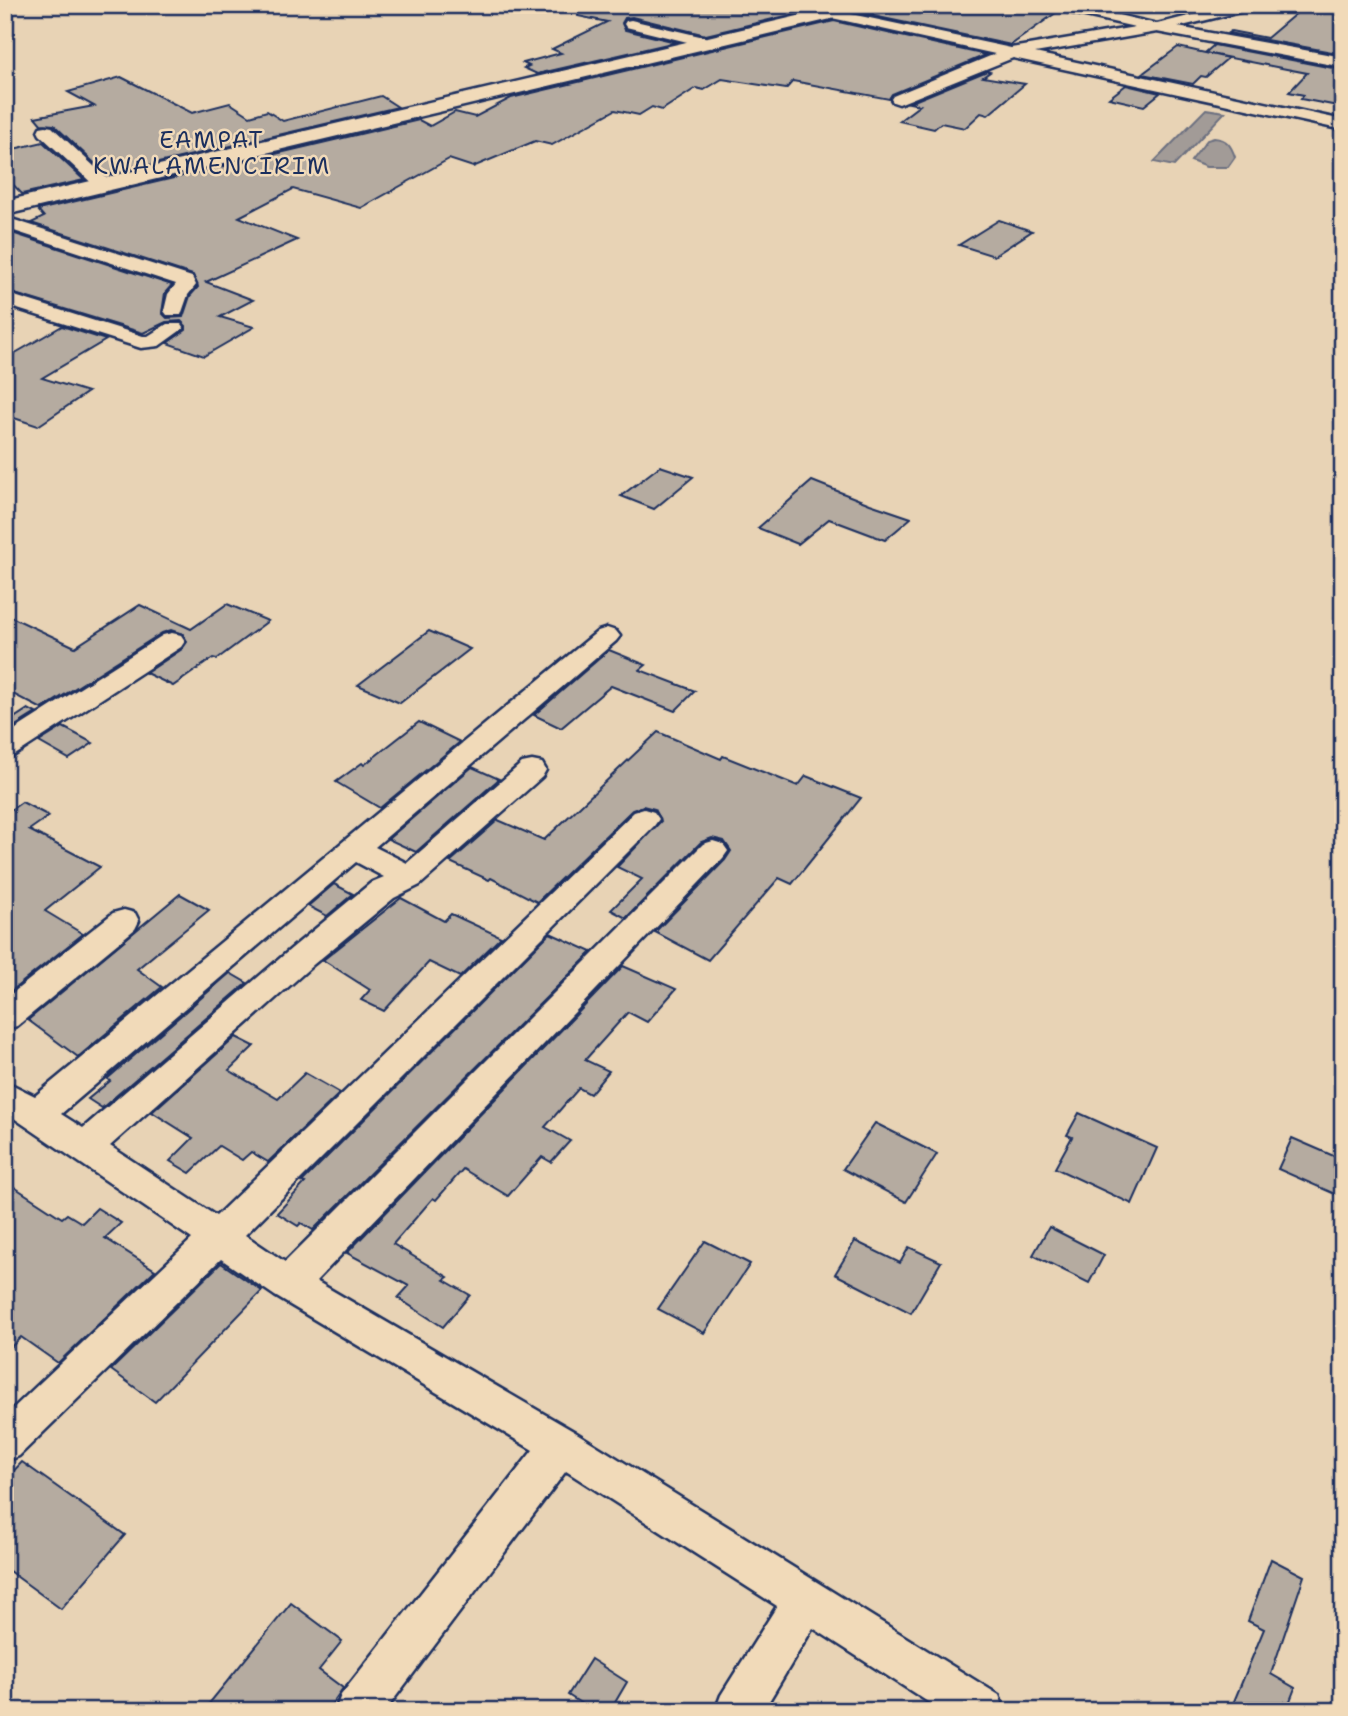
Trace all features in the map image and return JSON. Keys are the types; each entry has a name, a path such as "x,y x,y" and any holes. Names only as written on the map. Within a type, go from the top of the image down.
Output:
{"main road":[{"path":"5,208 869,5"}],"street":[{"path":"1055,5 1157,28 1343,62"},
{"path":"899,99 1011,53 1157,28 1251,5"},
{"path":"832,14 1343,125"},
{"path":"631,24 712,43"},
{"path":"46,131 104,185"},
{"path":"5,222 184,281 187,285 178,294 174,319 152,342 141,342 5,299"},
{"path":"607,636 354,848 21,1104 288,1284 561,1445 983,1711"},
{"path":"5,749 172,641"},
{"path":"86,1147 303,956 383,890 409,878 532,770"},
{"path":"5,1443 219,1237 644,819"},
{"path":"354,848 409,878"},
{"path":"288,1284 713,851"},
{"path":"5,1017 124,921"},
{"path":"357,1711 561,1445"},
{"path":"737,1711 807,1598"}],"shaded area":[{"path":"1206,109 1225,112 1174,166 1154,162"},
{"path":"1214,138 1225,141 1232,149 1235,157 1228,167 1206,167 1191,161 1207,140"}],"building":[{"path":"579,5 832,5 706,35 632,17 625,18 622,23 625,30 676,42 537,74 524,68 529,66 523,63 561,53 552,49 607,22 578,16"},
{"path":"901,5 1046,5 1049,11 1057,12 1011,45 864,14 878,14"},
{"path":"1306,5 1343,5 1343,54 1228,33 1231,31 1267,38"},
{"path":"834,21 986,55 892,94 889,99 793,81 786,89 722,79 704,90 696,88 662,110 652,107 639,115 615,110 552,145 535,141 473,167 449,159 361,208 293,189 239,217 297,240 206,282 253,300 220,317 254,327 204,356 167,343 186,330 181,321 166,322 143,333 5,291 5,233 9,232 172,285 165,293 162,313 167,318 183,317 190,296 198,287 193,275 31,223 44,217 38,210 419,120 430,126 455,112 475,117 511,98"},
{"path":"1214,45 1343,70 1343,107 1301,99 1304,95 1289,92 1307,73 1205,53"},
{"path":"1178,47 1228,58 1206,77 1201,76 1193,84 1142,74"},
{"path":"990,72 983,77 1025,84 988,115 981,113 965,128 941,123 934,129 899,121 920,105 909,103"},
{"path":"121,77 192,113 230,103 250,116 267,111 283,121 381,96 398,107 107,175 54,125 41,124 35,117 94,106 68,92"},
{"path":"1126,85 1160,93 1144,106 1109,98"},
{"path":"43,142 84,180 22,194 5,176 5,151"},
{"path":"999,220 1032,231 994,256 959,245"},
{"path":"62,326 106,340 42,378 88,392 38,426 5,415 5,359"},
{"path":"660,466 693,477 654,509 621,496"},
{"path":"812,481 911,518 885,540 829,519 798,544 758,528"},
{"path":"227,604 268,621 217,659 213,658 173,686 146,673 182,649 187,642 183,634 171,630 162,633 42,709 5,690 5,614 75,647 140,605 191,629"},
{"path":"429,631 470,649 400,703 358,685"},
{"path":"609,650 646,665 640,670 695,691 675,711 611,686 561,728 534,715"},
{"path":"28,709 36,713 12,728 5,724"},
{"path":"419,722 460,742 380,808 336,782 362,763 364,765"},
{"path":"63,727 93,743 69,759 39,742"},
{"path":"658,732 721,759 723,756 798,786 806,776 861,798 792,884 779,878 708,960 655,932 725,860 731,851 724,841 712,838 701,842 626,918 611,910 642,879 617,867 661,821 655,809 643,806 632,810 537,902 491,878 489,880 450,862 498,820 544,840"},
{"path":"472,767 499,779 416,852 388,839"},
{"path":"22,802 49,816 29,830 100,867 45,911 83,934 10,992 5,988 5,814"},
{"path":"334,884 353,894 327,916 308,906"},
{"path":"180,894 209,910 137,969 162,987 78,1057 28,1020"},
{"path":"401,898 444,921 451,914 501,937 460,977 429,962 384,1011 361,1000 370,990 323,960"},
{"path":"550,933 592,952 313,1230 301,1223 298,1226 277,1213 305,1183 302,1182"},
{"path":"623,966 676,989 647,1022 628,1012 585,1060 609,1071 590,1094 579,1088 545,1127 570,1141 551,1162 542,1157 508,1196 463,1169 436,1200 433,1198 393,1244 448,1277 444,1280 470,1295 443,1327 398,1298 409,1286 347,1253"},
{"path":"230,973 247,983 102,1108 88,1099 110,1081 107,1079"},
{"path":"236,1037 254,1046 229,1070 278,1099 305,1073 340,1093 268,1162 251,1152 242,1160 219,1146 190,1173 170,1161 193,1138 152,1112"},
{"path":"1079,1113 1157,1148 1132,1204 1055,1168 1072,1137 1067,1135"},
{"path":"875,1123 937,1154 906,1202 843,1169"},
{"path":"1292,1138 1343,1160 1343,1180 1337,1195 1278,1169"},
{"path":"5,1181 62,1218 67,1214 82,1223 97,1208 121,1223 105,1238 155,1270 58,1363 21,1337 5,1353"},
{"path":"1049,1227 1104,1255 1089,1283 1033,1255"},
{"path":"705,1241 750,1264 704,1333 658,1309"},
{"path":"855,1241 900,1263 909,1247 941,1262 911,1313 835,1274"},
{"path":"221,1263 262,1291 155,1402 111,1370"},
{"path":"22,1462 125,1535 61,1609 5,1568 5,1480"},
{"path":"1271,1559 1304,1576 1271,1674 1295,1688 1286,1711 1230,1711 1264,1629 1248,1621"},
{"path":"291,1603 342,1641 319,1670 343,1688 327,1711 203,1711"},
{"path":"591,1659 627,1682 610,1711 593,1711 568,1695"}],"district":[{"name":"EAMPAT KWALAMENCIRIM","path":"212,153"}]}
